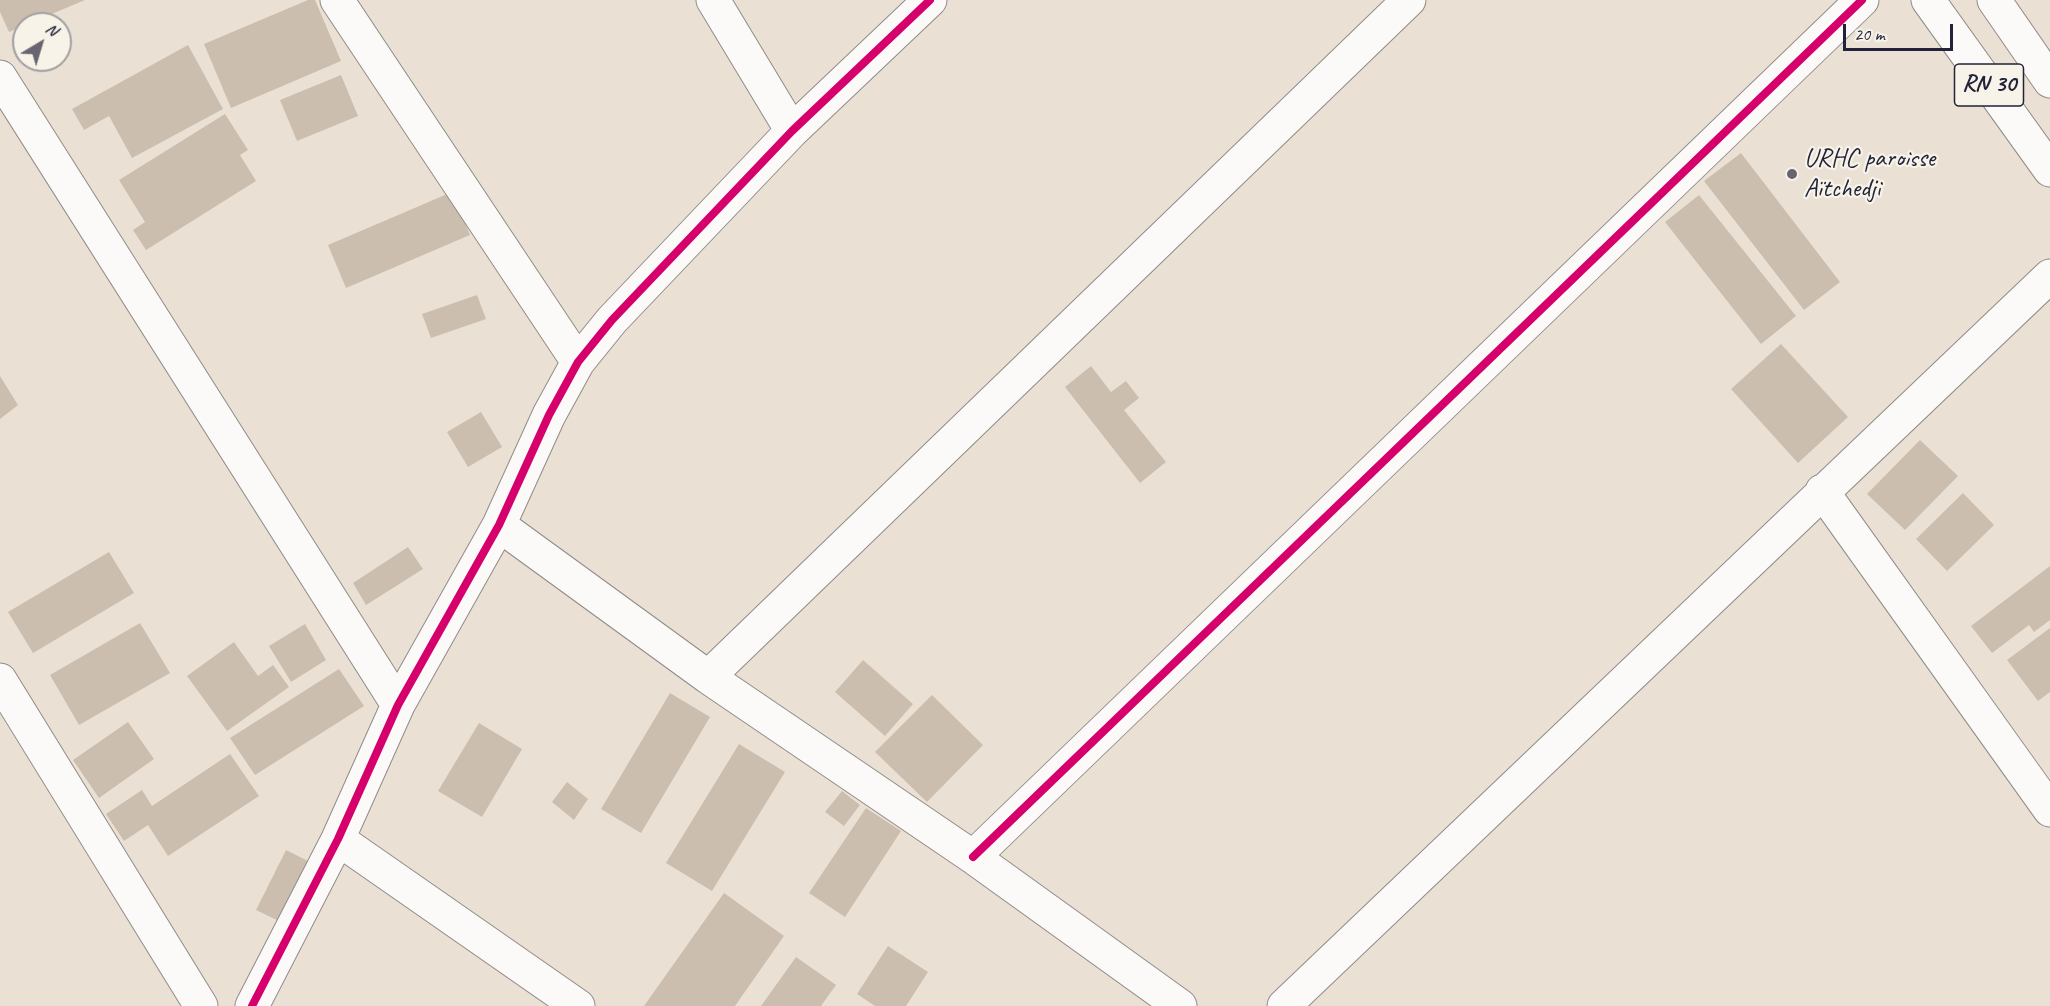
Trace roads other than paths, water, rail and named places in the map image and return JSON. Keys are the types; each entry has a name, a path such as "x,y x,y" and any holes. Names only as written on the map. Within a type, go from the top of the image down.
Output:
{"street":[{"path":"337,0 578,362"},
{"path":"713,0 792,131"},
{"path":"252,1006 338,839 399,705 499,525 549,415 578,362 612,320 792,131 930,0"},
{"path":"708,677 1409,0"},
{"path":"974,857 1862,0"},
{"name":"RN 30","path":"1928,0 2050,170"},
{"name":"RN 30","path":"1994,0 2050,81"},
{"path":"0,77 399,705"},
{"path":"1296,1003 1822,491 2050,276"},
{"path":"1822,491 2050,810"},
{"path":"499,525 708,677 974,857 1180,1006"},
{"path":"0,680 201,1006"},
{"path":"338,839 578,1006"}],"place":[{"name":"URHC paroisse Aïtchedji","path":"1792,174"}]}
